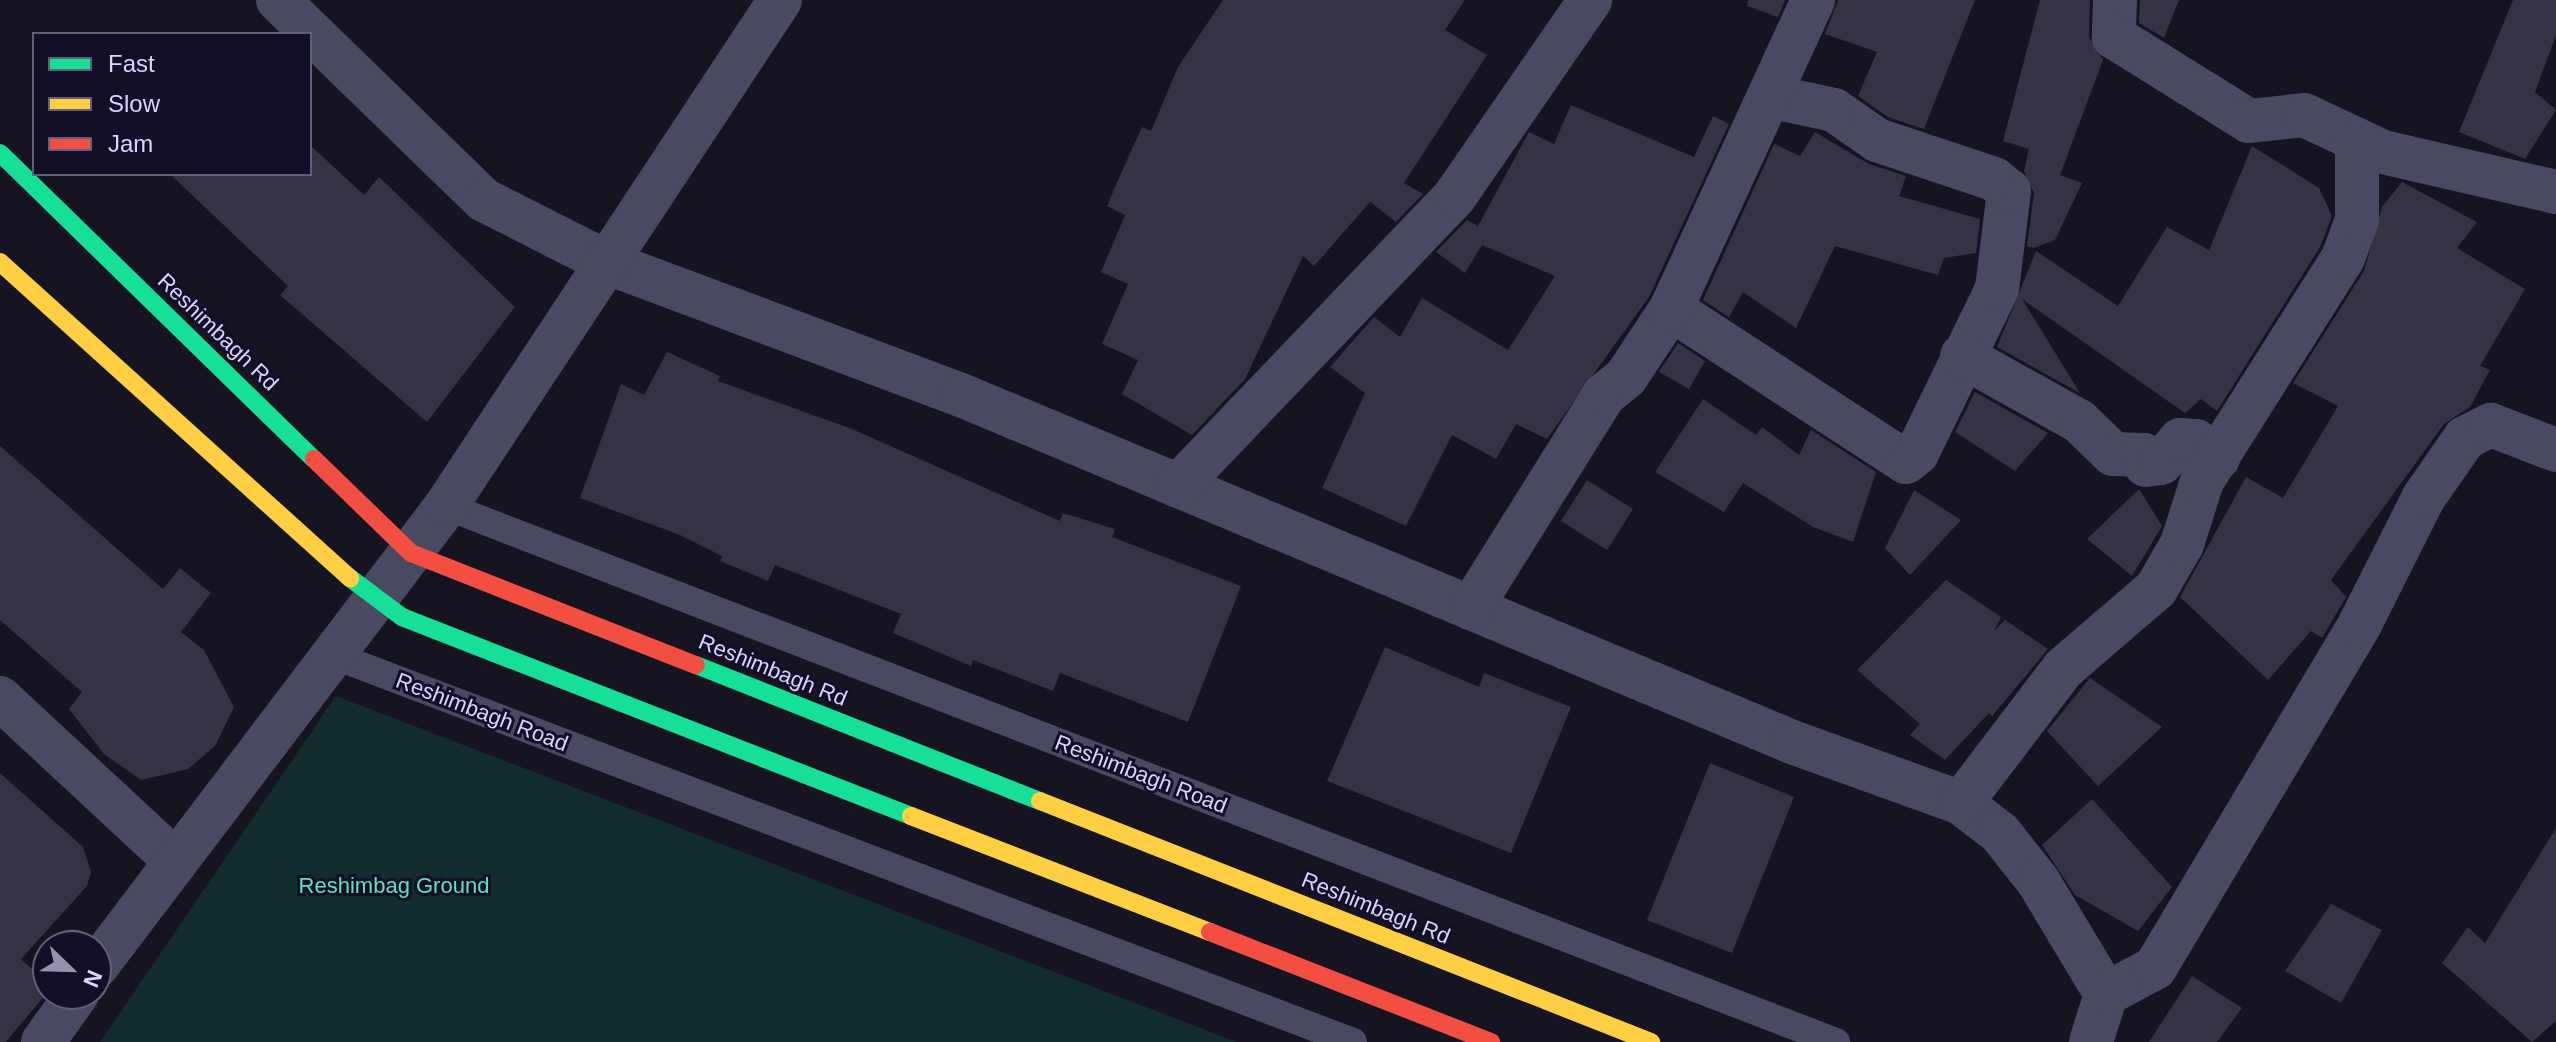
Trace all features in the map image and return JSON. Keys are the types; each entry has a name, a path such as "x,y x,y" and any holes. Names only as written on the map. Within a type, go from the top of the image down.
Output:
{"main road":[{"name":"Reshimbagh Rd","path":"0,153 411,553 1651,1042"},
{"path":"0,262 373,599 620,705 1491,1042"}],"street":[{"path":"278,0 311,32"},
{"path":"112,945 173,859 446,506 780,0"},
{"path":"1178,486 1455,196 1590,0"},
{"path":"1471,608 1604,395 1626,377 1671,309 1813,0"},
{"path":"2115,0 2114,37 2249,121 2304,115 2357,142 2556,192"},
{"path":"312,33 484,200 608,263 961,395 1792,742 1961,803 2000,833 2038,881 2106,994"},
{"path":"1671,309 1906,462 1917,453 1997,289 2009,191 1994,179 1877,140 1834,110 1769,96"},
{"path":"1961,803 2064,668 2156,589 2218,458 2343,258 2357,220 2357,142"},
{"path":"1962,356 2079,421 2113,454 2144,455 2146,465 2161,463 2180,440 2196,441 2218,458"},
{"path":"2091,1042 2106,994 2155,968 2360,624 2424,497 2465,438 2491,425 2556,450"},
{"path":"0,698 173,859"},
{"path":"43,1042 66,1010"}],"lane":[{"name":"Reshimbagh Road","path":"446,506 1836,1042"},
{"name":"Reshimbagh Road","path":"330,654 1353,1042"}],"green space":[{"name":"Reshimbag Ground","path":"336,696 1237,1042 100,1042"}],"building":[{"path":"1223,0 1465,0 1445,30 1487,55 1404,183 1423,194 1396,222 1370,202 1314,266 1303,256 1245,379 1192,435 1122,394 1138,360 1102,344 1128,284 1101,272 1125,215 1107,206 1126,162 1142,127 1151,131 1178,67"},
{"path":"1748,0 1785,0 1778,17 1747,6"},
{"path":"1838,0 1975,0 1924,129 1888,117 1858,96 1877,52 1825,34"},
{"path":"2040,0 2090,0 2089,37 2103,60 2060,175 2082,183 2055,240 2033,248 2027,246 2034,193 2024,171 2029,149 2003,141"},
{"path":"2140,0 2179,0 2164,38 2139,23"},
{"path":"2513,0 2556,0 2556,35 2535,92 2556,110 2525,159 2459,132"},
{"path":"1571,105 1694,157 1713,116 1729,124 1649,297 1547,439 1516,424 1496,459 1452,435 1406,526 1322,488 1365,393 1330,367 1374,317 1400,337 1422,298 1508,350 1555,276 1482,245 1465,273 1436,252 1467,220 1478,226 1529,132 1554,144"},
{"path":"1815,132 1869,164 1906,176 1899,196 1980,219 1976,253 1944,258 1938,275 1835,246 1796,328 1743,292 1729,317 1703,300 1774,144 1800,156"},
{"path":"2252,146 2319,188 2332,216 2320,247 2217,411 2201,399 2185,413 2022,299 2080,393 1997,347 2036,251 2118,306 2167,227 2209,250"},
{"path":"312,147 364,195 379,177 515,307 427,422 280,295 288,286 172,176 312,176"},
{"path":"2402,182 2477,222 2457,248 2525,289 2480,366 2490,370 2470,407 2444,424 2331,580 2346,597 2322,638 2311,631 2268,680 2180,597 2246,477 2283,498 2338,406 2293,383 2364,271 2382,207"},
{"path":"1678,343 1705,361 1689,389 1659,372"},
{"path":"667,352 720,376 718,381 852,429 1060,521 1063,513 1115,529 1112,537 1241,586 1188,722 1060,673 1053,691 973,660 971,666 893,633 901,614 775,565 768,581 720,561 722,556 680,535 580,498 621,384 644,395"},
{"path":"1975,392 2048,433 2015,471 1955,432"},
{"path":"1703,399 1756,435 1762,427 1799,455 1811,430 1876,472 1853,542 1813,527 1743,483 1724,512 1655,472"},
{"path":"0,446 163,589 180,568 211,593 181,632 204,650 234,707 215,746 188,769 141,780 104,754 69,709 82,692 0,620"},
{"path":"1587,480 1633,509 1607,550 1561,521"},
{"path":"2139,489 2162,526 2132,576 2087,539"},
{"path":"1914,490 1961,520 1910,575 1885,548"},
{"path":"1946,580 2001,617 1994,631 2005,620 2048,649 1992,716 1989,713 1945,760 1910,735 1920,724 1857,670"},
{"path":"1385,647 1479,687 1484,673 1571,707 1511,853 1327,781"},
{"path":"2090,678 2162,727 2098,786 2047,731"},
{"path":"1710,763 1794,797 1732,953 1647,920"},
{"path":"0,773 83,847 91,872 87,886 47,930 32,930 32,947 21,959 32,969 33,1010 6,1042 0,1042"},
{"path":"2092,799 2172,887 2138,931 2075,895 2042,845"},
{"path":"2556,828 2556,1021 2532,1042 2442,963 2468,927 2485,943"},
{"path":"2331,904 2382,930 2341,1003 2285,971"},
{"path":"2192,976 2242,1008 2217,1042 2149,1042"}],"traffic: fast":[{"path":"0,153 314,459"},
{"path":"350,578 402,617 911,816"},
{"path":"696,665 1040,801"}],"traffic: slow":[{"path":"0,262 350,578"},
{"path":"1040,801 1651,1042"},
{"path":"911,816 1210,932"}],"traffic: jam":[{"path":"314,459 411,553 696,665"},
{"path":"1210,932 1491,1042"}]}
